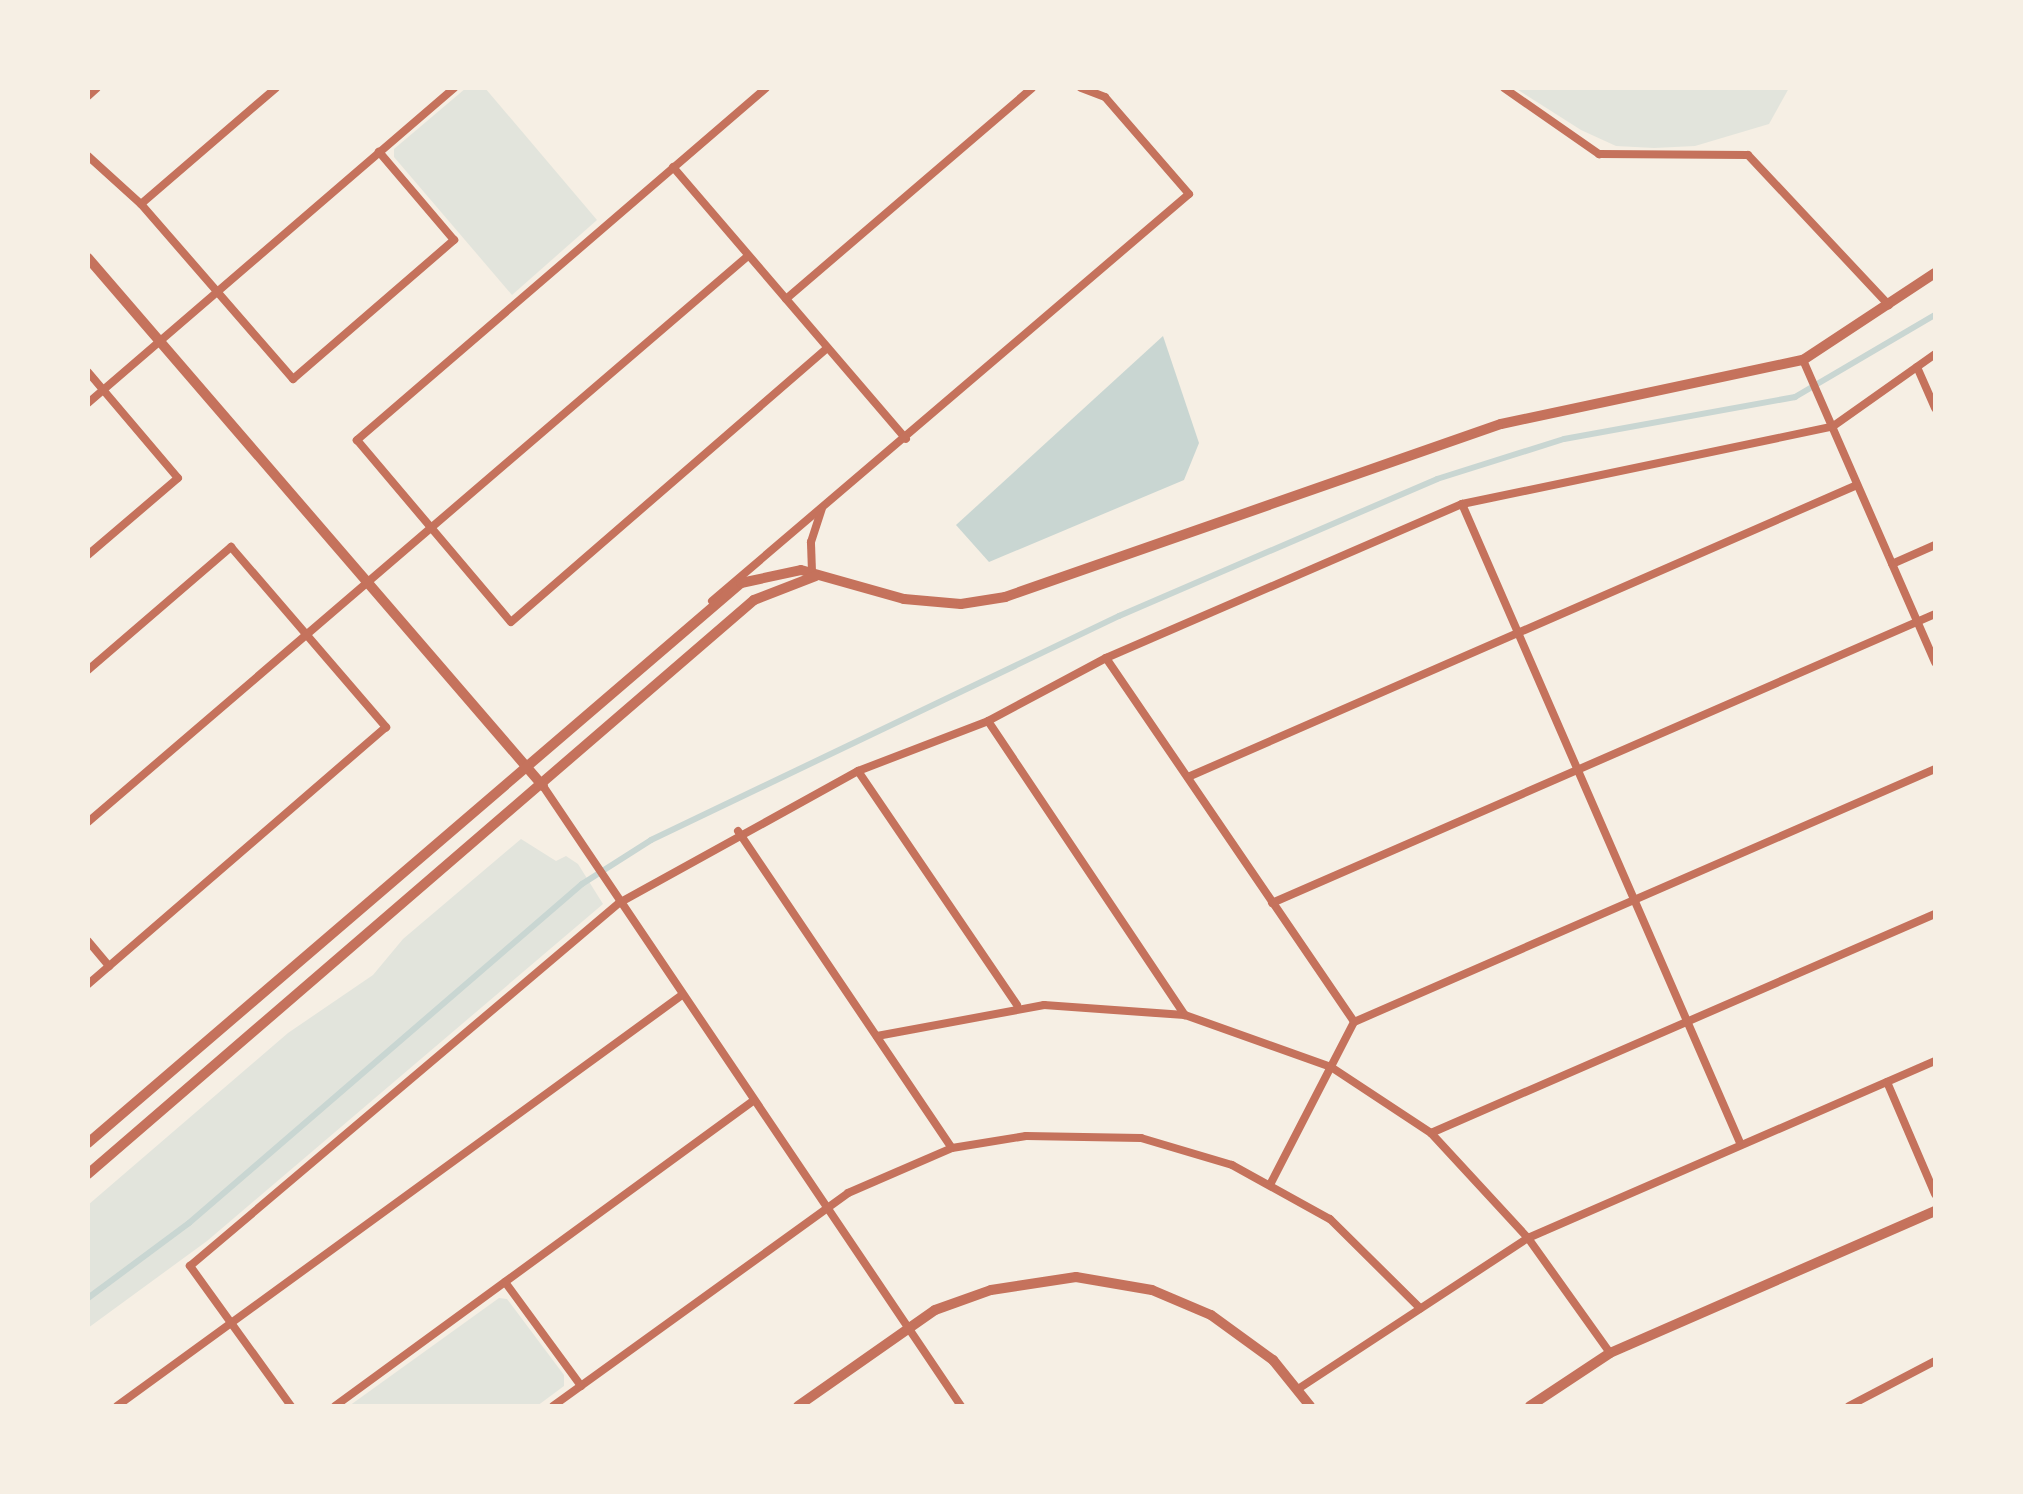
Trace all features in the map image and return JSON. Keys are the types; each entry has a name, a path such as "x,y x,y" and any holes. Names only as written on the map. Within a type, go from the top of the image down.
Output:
{"street":[{"path":"88,96 97,88"},
{"path":"141,204 276,88"},
{"path":"88,403 454,88"},
{"path":"766,88 357,440 511,622 827,348"},
{"path":"786,299 1032,88"},
{"path":"88,1143 523,763 824,505 906,439 1189,194 1105,97 1081,88"},
{"path":"1504,88 1599,154 1748,155 1889,305"},
{"path":"88,156 141,204 293,379 454,240 379,152"},
{"path":"673,167 906,439"},
{"path":"88,822 748,256"},
{"path":"88,258 161,339 543,786 961,1406"},
{"path":"712,601 763,574 812,572 925,602 1005,597 1488,428 1803,360 1935,273"},
{"path":"291,1406 190,1266 619,903 738,831 858,771 988,721 1106,658 1462,504 1832,427 1935,354"},
{"path":"1803,360 1935,662"},
{"path":"1917,367 1935,407"},
{"path":"88,372 178,478 88,555"},
{"path":"1188,777 1857,485"},
{"path":"1462,504 1741,1145"},
{"path":"812,572 811,542 824,505"},
{"path":"1892,564 1935,545"},
{"path":"88,670 231,547 386,727 88,984"},
{"path":"88,1174 543,786 754,600 799,578 826,575"},
{"path":"1272,903 1935,614"},
{"path":"1106,658 1354,1022"},
{"path":"988,721 1185,1015"},
{"path":"1271,1183 1354,1022 1935,769"},
{"path":"858,771 1017,1005"},
{"path":"738,831 952,1148"},
{"path":"1431,1133 1935,914"},
{"path":"88,941 109,966"},
{"path":"117,1406 682,995"},
{"path":"877,1036 1017,1005 1185,1015 1331,1067 1431,1133 1528,1238 1610,1353"},
{"path":"1298,1389 1528,1238 1935,1061"},
{"path":"1887,1082 1935,1194"},
{"path":"335,1406 753,1101"},
{"path":"553,1406 826,1208 891,1171 952,1148 1051,1134 1141,1138 1271,1183 1347,1233 1420,1308"},
{"path":"1530,1406 1610,1353 1935,1211"},
{"path":"798,1406 907,1327 991,1290 1100,1279 1211,1315 1255,1345 1298,1389 1310,1406"},
{"path":"505,1282 581,1386"},
{"path":"1849,1406 1935,1361"}],"shaded area":[{"path":"466,88 485,88 597,220 512,295 394,157 394,149"},
{"path":"1515,88 1789,88 1769,124 1695,146 1654,148 1616,146 1581,130"},
{"path":"1163,336 1199,443 1184,480 989,562 956,525"},
{"path":"521,839 556,861 566,856 578,864 603,904 207,1241 88,1328 88,1205 288,1033 373,975 403,939"},
{"path":"499,1298 507,1299 564,1375 564,1386 537,1406 349,1406"}],"waterway":[{"path":"88,1298 189,1223 582,884 651,840 1119,616 1437,479 1564,439 1795,397 1935,315"}]}
